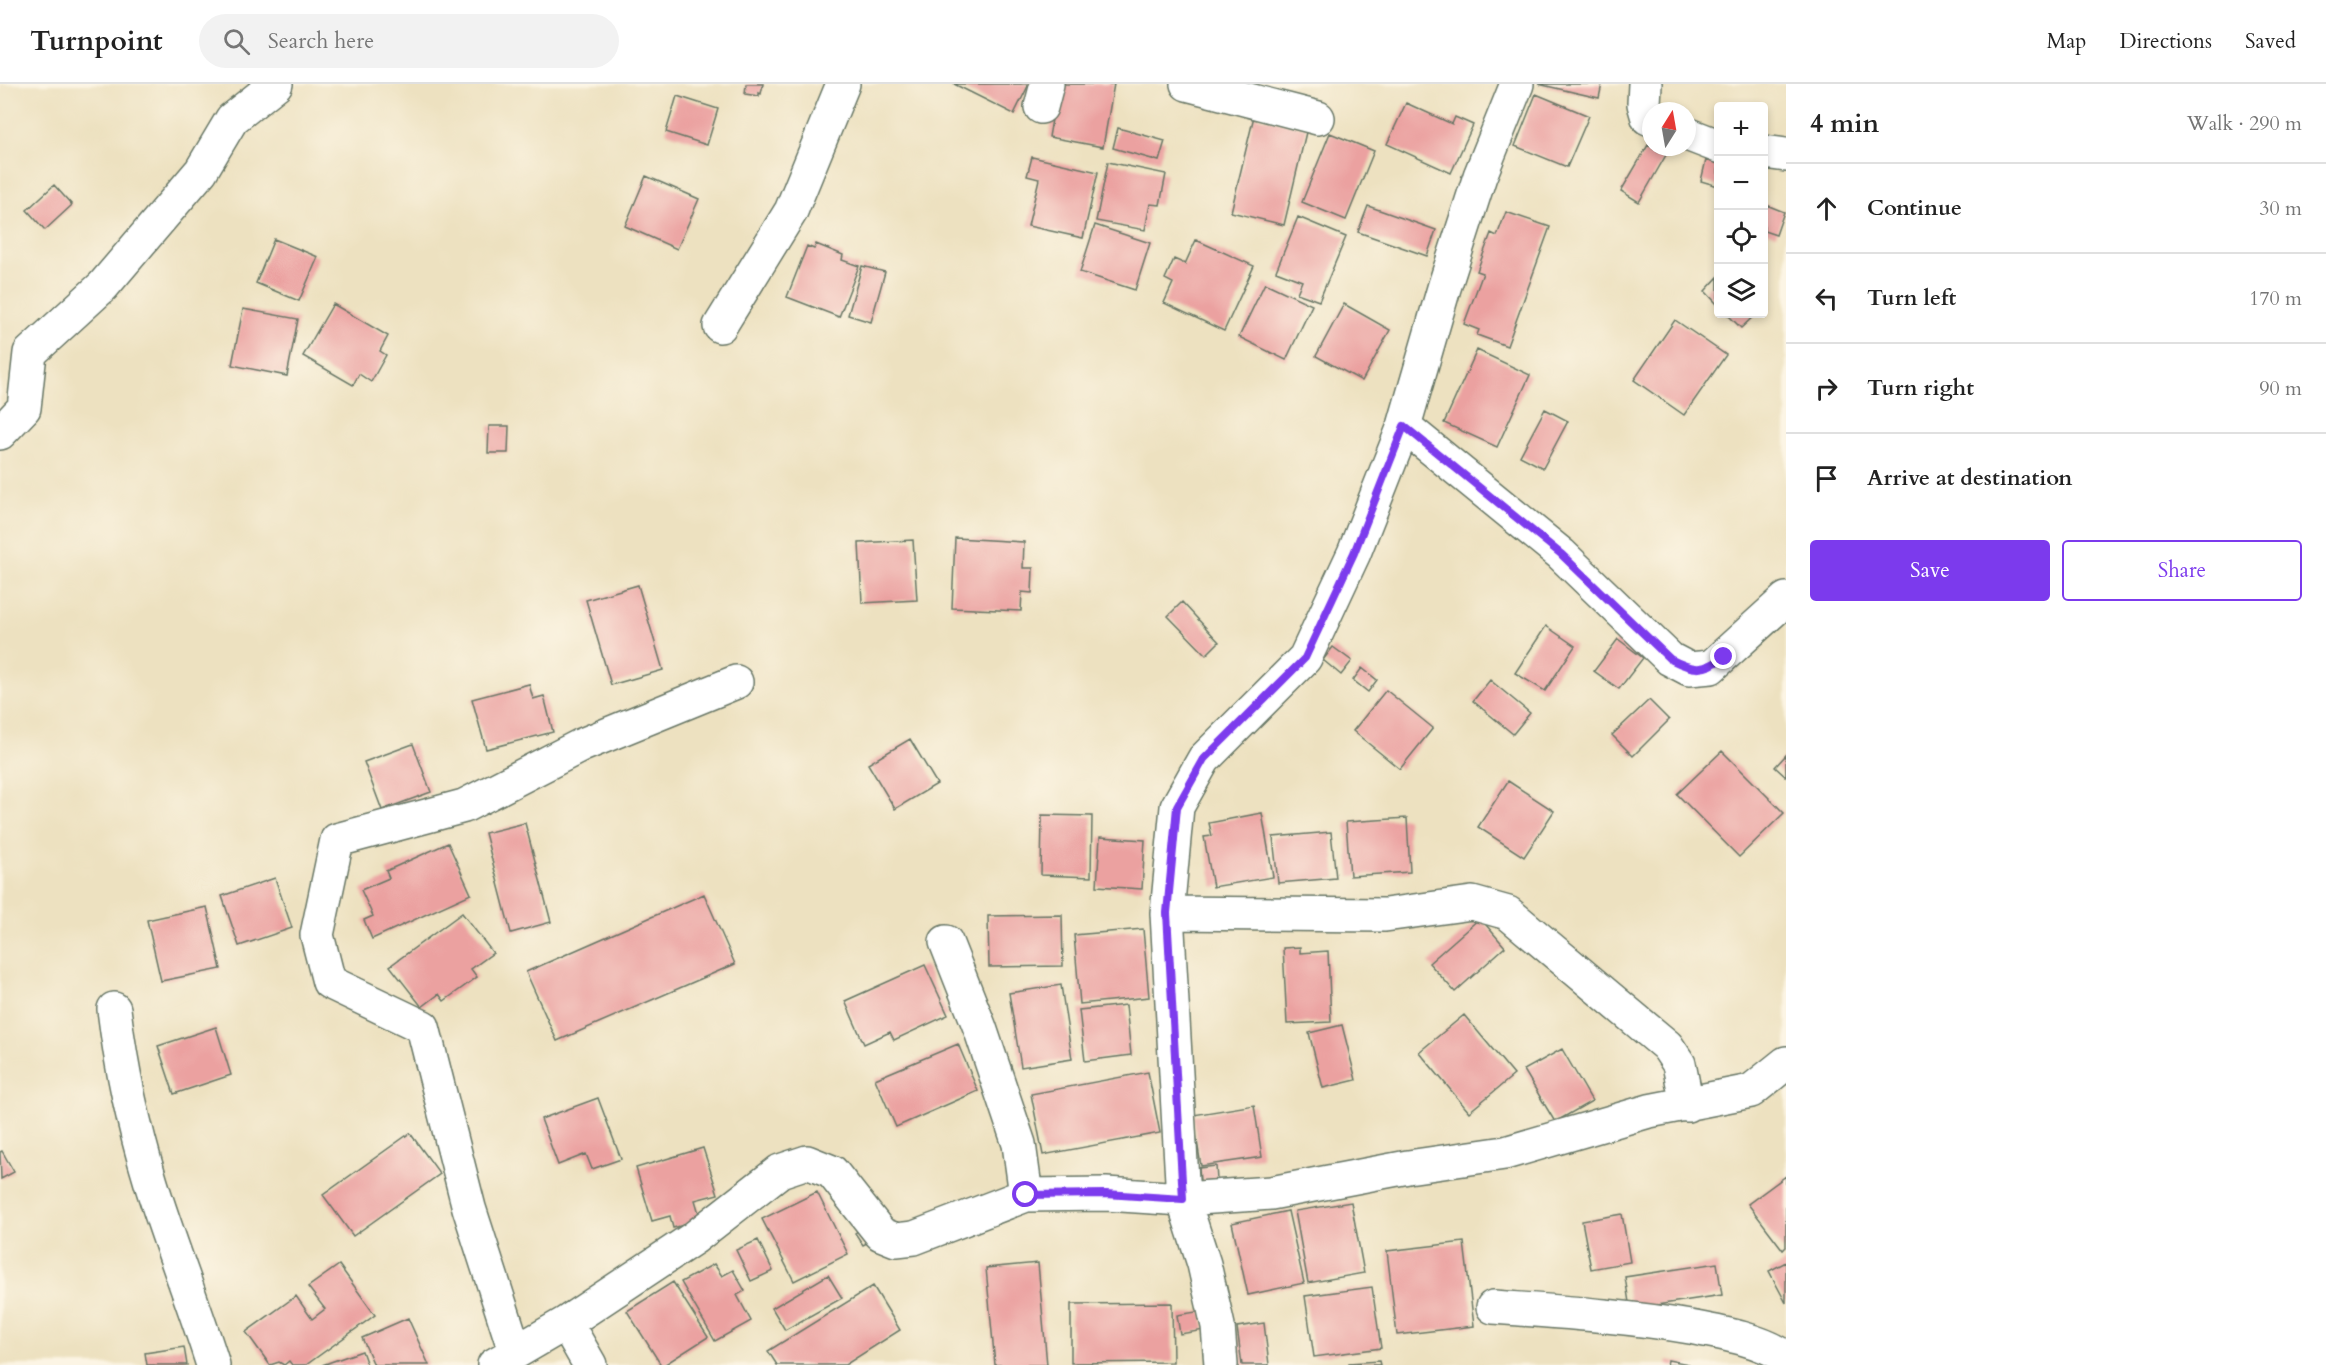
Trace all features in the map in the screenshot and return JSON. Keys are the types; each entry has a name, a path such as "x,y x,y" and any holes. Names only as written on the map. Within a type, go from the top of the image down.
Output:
{"street":[{"path":"0,433 24,408 30,353 103,286 201,171 232,119 276,84"},
{"path":"720,326 791,212 843,84"},
{"path":"1187,84 1318,118"},
{"path":"1221,1365 1218,1326 1204,1264 1183,1199 1167,913 1177,807 1204,759 1305,658 1354,553 1404,426 1480,176 1517,84"},
{"path":"1644,102 1645,84"},
{"path":"1696,137 1714,144"},
{"path":"1768,153 1786,155"},
{"path":"1404,426 1561,554 1670,659 1689,669 1711,667 1786,599"},
{"path":"736,682 582,745 464,806 338,840 317,935 329,982 423,1027 505,1358 566,1323 694,1238 780,1171 807,1162 832,1172 881,1234 896,1240 914,1238 1026,1195 1106,1194 1183,1199 1271,1193 1408,1167 1505,1153 1649,1111 1751,1091 1786,1063"},
{"path":"1167,913 1384,915 1472,903 1508,913 1667,1046 1679,1064 1687,1105"},
{"path":"946,942 980,1028 1019,1144 1026,1195"},
{"path":"114,1009 119,1054 151,1182 213,1365"},
{"path":"1493,1307 1621,1317 1725,1333 1774,1349 1786,1357"},
{"path":"566,1323 591,1365"}],"building":[{"path":"746,84 763,84 761,94 759,93 759,96 745,94"},
{"path":"954,84 1029,84 1014,114"},
{"path":"1058,84 1114,84 1103,147 1049,137"},
{"path":"1538,84 1602,84 1599,98"},
{"path":"1536,94 1589,116 1567,167 1515,146"},
{"path":"677,96 718,109 707,145 666,132"},
{"path":"1406,103 1452,124 1455,117 1473,125 1451,173 1387,144"},
{"path":"1254,116 1307,128 1284,225 1231,212"},
{"path":"1118,128 1165,141 1159,161 1113,148"},
{"path":"1330,133 1374,151 1346,220 1302,202"},
{"path":"1642,155 1665,156 1639,202 1621,191"},
{"path":"1032,157 1098,172 1083,238 1028,226 1039,179 1027,176"},
{"path":"1706,160 1714,163 1714,185 1701,181"},
{"path":"1108,162 1166,174 1160,205 1150,204 1145,230 1096,221"},
{"path":"646,176 699,199 677,249 625,226"},
{"path":"54,185 72,205 45,230 27,210"},
{"path":"1368,206 1436,230 1427,256 1358,232"},
{"path":"1768,206 1784,212 1776,235 1768,232"},
{"path":"1506,212 1550,227 1507,346 1477,335 1479,330 1464,324 1483,273 1477,271 1491,233 1497,236"},
{"path":"1298,217 1346,237 1319,301 1297,293 1302,281 1276,271"},
{"path":"1095,225 1150,243 1135,290 1080,272"},
{"path":"274,239 318,257 299,301 256,283"},
{"path":"1196,240 1254,266 1224,331 1164,303 1173,283 1165,279 1174,259 1185,264"},
{"path":"816,244 843,255 842,260 859,266 839,317 787,297 807,246 814,249"},
{"path":"862,266 885,272 871,322 848,315"},
{"path":"1714,281 1714,301 1705,291"},
{"path":"1265,283 1312,305 1286,360 1239,337"},
{"path":"333,304 388,336 380,351 386,355 371,382 359,374 353,385 303,356"},
{"path":"1344,304 1390,330 1362,381 1316,356"},
{"path":"243,309 298,319 287,376 232,365"},
{"path":"1731,318 1752,318 1741,328"},
{"path":"1675,320 1726,355 1684,415 1634,380"},
{"path":"1477,350 1530,375 1497,447 1444,423"},
{"path":"1545,409 1568,421 1543,468 1520,456"},
{"path":"489,426 509,426 508,453 488,453"},
{"path":"955,538 1024,542 1023,568 1033,568 1032,593 1022,592 1021,611 952,608"},
{"path":"913,540 917,600 862,603 859,543"},
{"path":"638,585 663,670 611,685 586,600"},
{"path":"1182,602 1219,642 1206,655 1168,616"},
{"path":"1546,626 1575,646 1545,691 1515,673"},
{"path":"1618,639 1643,658 1619,689 1594,671"},
{"path":"1333,647 1352,661 1341,675 1323,660"},
{"path":"1362,668 1377,680 1368,692 1353,680"},
{"path":"1490,680 1530,713 1513,734 1473,701"},
{"path":"529,684 533,699 544,696 553,732 486,749 472,699"},
{"path":"1386,690 1433,728 1400,769 1353,731"},
{"path":"1649,700 1669,720 1633,756 1612,735"},
{"path":"910,739 937,784 895,809 868,764"},
{"path":"413,744 431,792 382,810 364,762"},
{"path":"1722,751 1784,813 1739,857 1677,794"},
{"path":"1786,755 1786,777 1775,767"},
{"path":"1508,781 1554,811 1524,857 1478,827"},
{"path":"1262,813 1273,877 1213,887 1204,837 1212,836 1209,823"},
{"path":"1042,815 1092,816 1091,877 1041,875"},
{"path":"1407,818 1410,872 1350,876 1346,822"},
{"path":"525,823 551,922 511,933 485,833"},
{"path":"1331,832 1336,878 1278,883 1273,837"},
{"path":"1100,837 1145,840 1142,889 1097,886"},
{"path":"448,843 471,894 372,939 364,920 373,916 361,890 389,878 386,871"},
{"path":"275,878 292,928 239,946 222,896"},
{"path":"704,894 735,964 557,1041 526,972"},
{"path":"207,907 221,969 161,981 147,920"},
{"path":"462,913 493,953 471,969 477,977 444,1001 439,994 422,1007 390,966"},
{"path":"1062,915 1063,966 989,967 988,916"},
{"path":"1480,918 1505,947 1455,992 1429,963"},
{"path":"1143,929 1149,997 1080,1004 1074,935"},
{"path":"1300,947 1300,953 1328,951 1331,1022 1287,1024 1283,948"},
{"path":"925,965 948,1015 894,1040 890,1032 864,1044 845,1001"},
{"path":"1061,985 1072,1059 1021,1067 1009,993"},
{"path":"1126,1005 1131,1055 1085,1061 1079,1010"},
{"path":"1464,1015 1514,1075 1469,1112 1419,1052"},
{"path":"1342,1025 1356,1080 1323,1088 1309,1033"},
{"path":"216,1027 231,1075 174,1094 158,1046"},
{"path":"958,1044 978,1091 896,1127 875,1079"},
{"path":"1562,1049 1592,1101 1555,1122 1524,1070"},
{"path":"1148,1072 1160,1133 1043,1155 1031,1094"},
{"path":"598,1098 621,1159 592,1169 586,1154 558,1165 541,1119"},
{"path":"1254,1105 1262,1157 1201,1166 1193,1115"},
{"path":"410,1133 440,1174 353,1236 323,1195"},
{"path":"703,1148 718,1194 695,1200 701,1220 673,1228 670,1216 652,1221 636,1168"},
{"path":"2,1151 14,1172 1,1179 0,1152"},
{"path":"1216,1166 1217,1180 1200,1181 1199,1168"},
{"path":"1786,1176 1786,1247 1783,1250 1748,1204"},
{"path":"817,1192 848,1254 794,1281 762,1219"},
{"path":"1351,1202 1364,1273 1308,1283 1295,1211"},
{"path":"1288,1211 1304,1283 1248,1295 1232,1223"},
{"path":"1622,1214 1630,1262 1591,1269 1582,1221"},
{"path":"861,1229 869,1242 863,1245 855,1233"},
{"path":"758,1240 773,1271 751,1281 736,1250"},
{"path":"1464,1242 1474,1326 1397,1335 1387,1251"},
{"path":"1786,1262 1786,1303 1769,1271"},
{"path":"1038,1263 1047,1365 995,1365 986,1268"},
{"path":"1717,1263 1722,1295 1630,1309 1625,1277"},
{"path":"714,1264 722,1276 733,1270 745,1291 737,1295 751,1321 715,1341 681,1282"},
{"path":"339,1265 375,1315 306,1365 292,1365 289,1361 284,1365 279,1362 270,1365 246,1332 296,1296 312,1319 325,1309 308,1287"},
{"path":"828,1275 842,1298 785,1330 772,1308"},
{"path":"673,1282 708,1337 661,1365 627,1311"},
{"path":"873,1286 900,1330 845,1365 777,1365 768,1351"},
{"path":"1372,1287 1381,1348 1314,1357 1305,1296"},
{"path":"1172,1303 1173,1362 1071,1363 1071,1304"},
{"path":"1202,1311 1205,1330 1180,1334 1177,1315"},
{"path":"408,1318 429,1365 374,1365 362,1338"},
{"path":"1264,1323 1269,1365 1242,1365 1237,1327"},
{"path":"184,1347 187,1365 147,1365 145,1353"},
{"path":"362,1351 367,1365 322,1365"},
{"path":"1668,1360 1689,1364 1689,1365 1667,1365"},
{"path":"1379,1361 1380,1365 1349,1365 1349,1363"}],"route":[{"path":"1026,1195 1106,1194 1183,1199 1167,913 1177,807 1204,759 1305,658 1354,553 1404,426 1561,554 1670,659 1689,669 1711,667 1724,657"}]}
